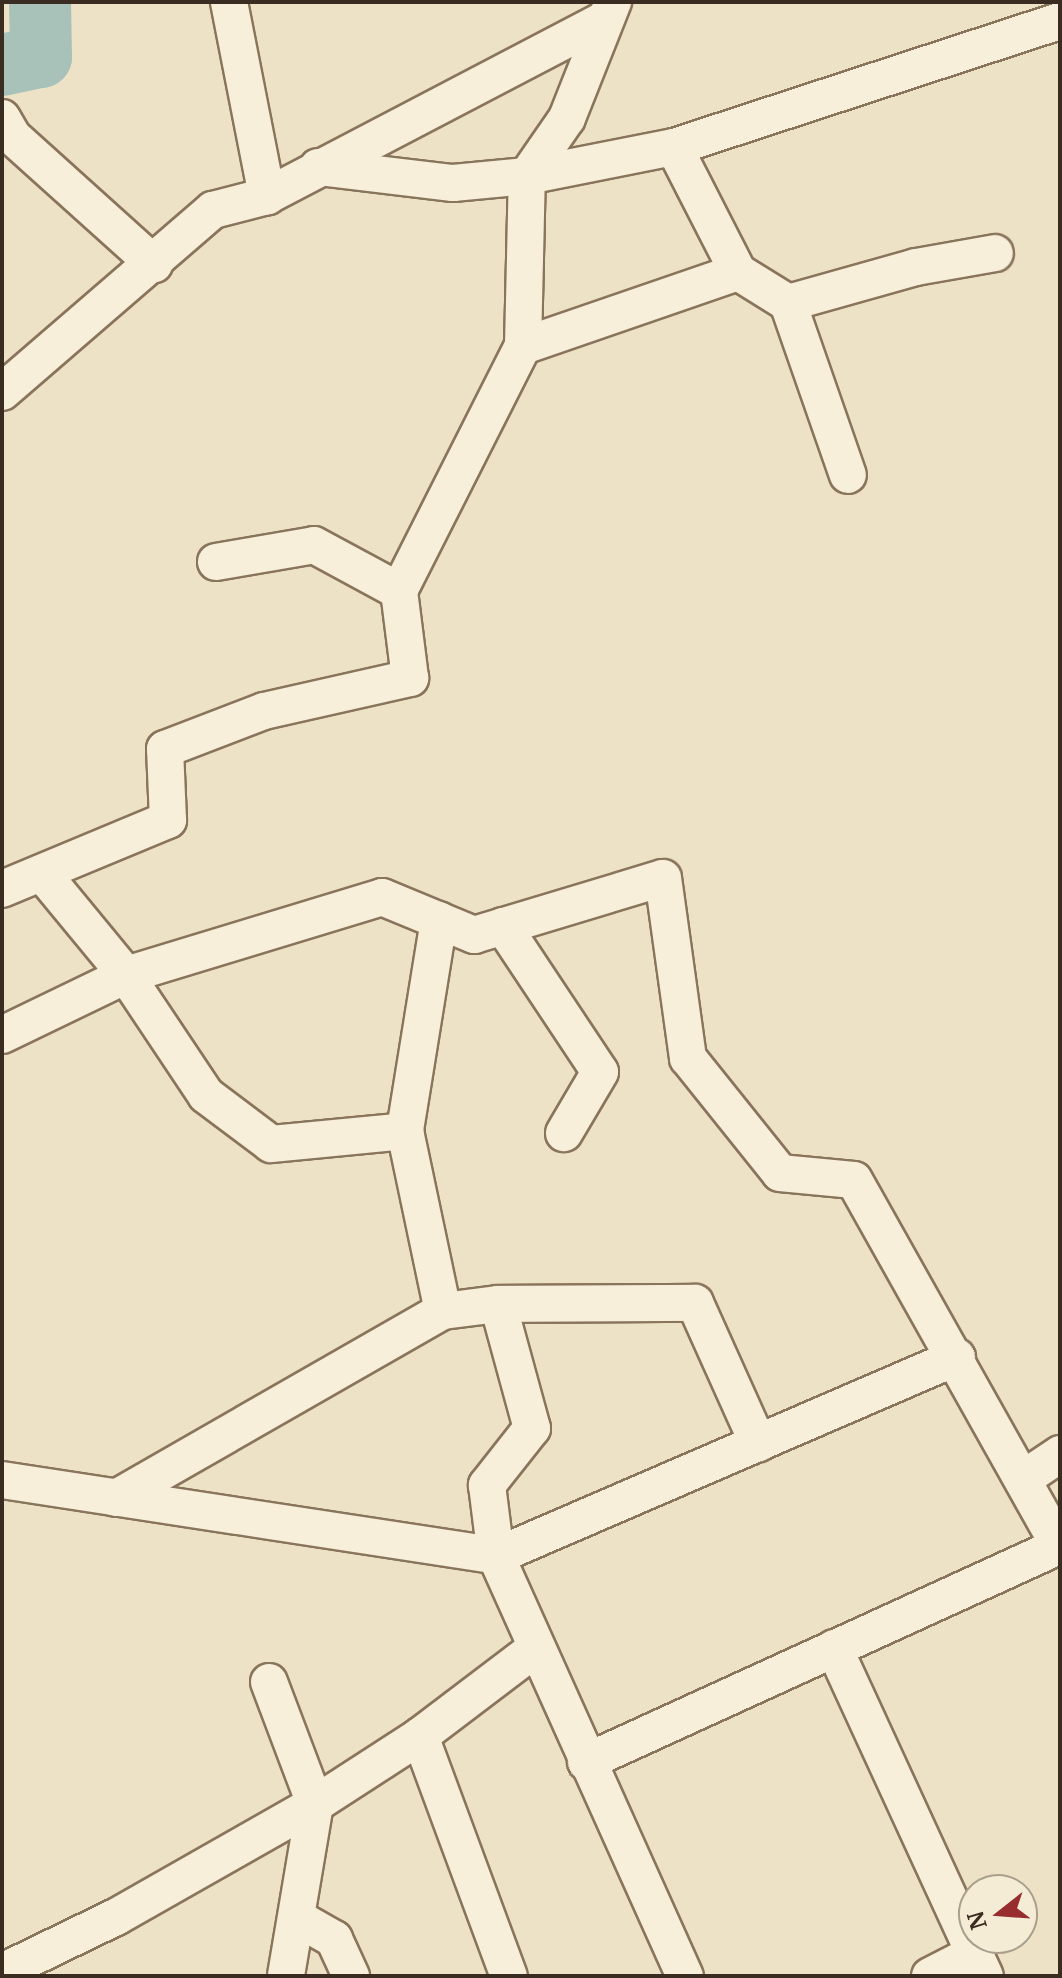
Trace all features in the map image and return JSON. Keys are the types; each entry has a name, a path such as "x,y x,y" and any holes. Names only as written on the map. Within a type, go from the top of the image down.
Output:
{"street":[{"path":"229,2 267,196"},
{"path":"2,392 213,210 267,196 607,12"},
{"path":"2,889 168,820 165,749 264,711 410,678 399,591 523,346 527,176 567,118 607,12"},
{"path":"318,167 453,183 527,176 674,147 1060,21"},
{"path":"8,128 154,264"},
{"path":"674,147 738,272 788,303 848,475"},
{"path":"788,303 916,267 995,253"},
{"path":"523,346 738,272"},
{"path":"216,562 314,545 399,591"},
{"path":"42,873 126,975 206,1095 271,1144 405,1131"},
{"path":"2,1035 126,975 382,897 474,935 663,878 688,1058 780,1173 854,1180 957,1357 1060,1546 586,1762"},
{"path":"439,920 405,1131 443,1311"},
{"path":"503,926 600,1072 564,1133"},
{"path":"116,1498 443,1311 498,1304 695,1303 758,1443"},
{"path":"498,1304 532,1428 487,1485 496,1556 586,1762 685,1976"},
{"path":"2,1480 496,1556 957,1357"},
{"path":"1023,1479 1060,1454"},
{"path":"2,1972 116,1917 315,1804 420,1736 536,1648"},
{"path":"834,1648 980,1965 930,1976"},
{"path":"269,1682 315,1804 286,1976"},
{"path":"420,1736 509,1976"},
{"path":"297,1918 334,1939 351,1976"}],"waterway":[{"path":"2,65 41,57 40,2"}]}
